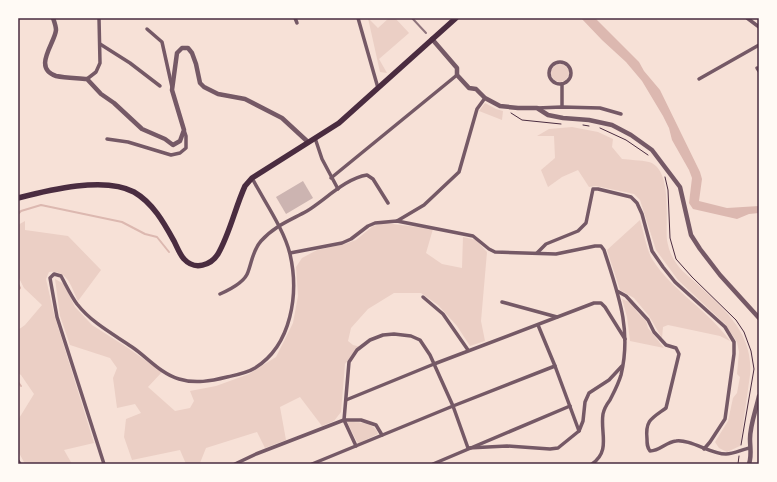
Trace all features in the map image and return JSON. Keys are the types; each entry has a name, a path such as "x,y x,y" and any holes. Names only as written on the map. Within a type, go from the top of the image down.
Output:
{"main road":[{"path":"18,198 51,189 92,185 115,186 133,191 146,200 157,213 184,259 193,265 200,266 209,263 216,256 222,246 244,186 252,178 339,122 456,18"}],"street":[{"path":"53,18 56,30 46,54 46,68 49,72 56,76 87,79 101,94 114,103 142,129 165,139 173,145 180,141 184,130"},
{"path":"87,79 96,72 100,63 99,18"},
{"path":"295,18 297,23"},
{"path":"358,18 378,88"},
{"path":"747,18 759,27"},
{"path":"107,139 128,142 171,155 180,153 186,148 186,136 172,90 162,42 147,29"},
{"path":"432,39 457,68 457,75 469,88 476,89 485,98 500,106 518,108 600,108 621,114"},
{"path":"100,44 130,63 160,86"},
{"path":"699,79 759,44"},
{"path":"172,90 177,53 182,48 188,48 194,59 200,83 204,87 218,94 245,99 282,118 308,142"},
{"path":"559,62 569,66 571,74 568,80 562,84 552,81 548,74 552,64 559,62"},
{"path":"331,178 457,75"},
{"path":"562,84 562,107"},
{"path":"398,221 424,205 459,172 477,109 485,98"},
{"path":"537,108 548,115 589,120 612,125 631,135 652,150 680,187 691,234 700,249 720,275 759,318"},
{"path":"315,138 322,159 338,189"},
{"path":"220,294 234,288 248,274 255,249 261,240 279,225 306,211 338,189 361,176 367,175 373,179 388,203"},
{"path":"104,464 57,318 50,278 54,274 61,276 77,304 86,314 166,373 178,379 192,382 216,379 242,374 255,368 269,357 284,335 290,317 294,297 290,253 279,225 252,178"},
{"path":"537,253 546,244 578,231 586,222 593,189 631,198 637,204 642,214 652,251 663,268 675,282 725,327 734,342 734,354 725,419 704,449"},
{"path":"290,253 342,243 352,239 375,222 398,221 474,236 488,249 495,252 556,254 601,246 604,250 617,291 624,322 626,340 623,365 618,384 603,413 604,451 599,459 592,464"},
{"path":"617,291 626,296 648,320 654,332 666,345 676,348 679,354 666,408 655,415 648,422 646,430 647,447 650,451 655,451 667,443 675,441 683,441 704,449 727,454 750,448"},
{"path":"423,297 443,314 468,350"},
{"path":"502,302 558,317"},
{"path":"346,400 468,350 538,325 594,302 601,303 605,307 626,340"},
{"path":"538,325 579,431"},
{"path":"356,446 344,420 349,362 357,350 370,340 388,334 411,336 420,340 430,354 453,406 468,448"},
{"path":"468,448 507,446 550,449 558,448 579,431 583,421 585,402 589,393 608,380 623,365"},
{"path":"312,464 555,366"},
{"path":"749,464 752,457 750,448 751,429 759,396"},
{"path":"433,464 570,406"},
{"path":"235,464 256,454 344,420 361,420 376,425 382,435"}],"path":[{"path":"500,106 522,120 566,124"},
{"path":"581,125 589,126"},
{"path":"596,126 626,140 653,158"},
{"path":"664,172 668,190 670,238 676,259 736,320 744,332 751,351 754,368 738,464"}],"shaded area":[{"path":"368,18 378,28 389,18 395,18 409,33 379,59 387,73 380,72"},
{"path":"581,18 595,18 639,62 644,71 660,90 700,172 702,179 699,201 727,208 759,206 759,213 749,214 737,219 693,209 689,203 692,178 672,140 669,128 663,116 642,81 626,62"},
{"path":"560,64 564,65 568,69 568,77 564,81 560,82 556,81 552,77 551,73 552,69 556,65"},
{"path":"485,103 503,111 502,120 479,111"},
{"path":"572,127 598,132 613,139 612,147 622,159 649,162 657,167 662,174 666,196 667,240 672,256 677,265 726,312 742,334 747,346 750,360 750,375 740,446 727,452 719,448 715,442 728,421 733,398 737,393 740,377 737,374 739,352 737,342 725,324 678,280 656,250 640,200 634,194 596,186 589,187 578,170 562,177 548,187 541,170 555,158 554,136 537,136 549,129"},
{"path":"640,220 650,255 660,270 721,330 730,341 720,336 668,325 663,327 662,338 649,316 634,298 620,290 607,250"},
{"path":"25,221 25,230 68,236 101,270 78,301 68,280 61,274 49,272 46,279 54,314 94,443 64,450 72,464 25,464 18,451 18,420 34,394 18,373 18,330 25,325 42,305 24,288 18,276 18,225"},
{"path":"385,223 433,229 426,253 442,264 462,268 463,237 476,240 487,252 481,321 485,341 470,346 457,326 438,305 421,293 394,293 368,309 351,328 348,341 353,345 361,347 356,350 345,364 341,412 334,421 322,426 300,397 280,407 286,440 265,448 257,432 206,448 200,463 186,464 180,450 132,460 124,437 126,419 141,413 135,404 117,408 113,378 117,368 110,358 70,345 60,316 55,279 64,284 75,307 92,325 162,372 148,387 175,411 190,408 194,401 190,391 216,386 249,374 276,357 293,323 298,296 296,267 302,258 317,250 356,240 373,226"},
{"path":"622,299 632,303 637,312 646,321 648,328 664,348 630,341 627,317"},
{"path":"347,422 370,425 378,434 359,443 357,442"}],"building":[{"path":"303,181 313,198 286,214 276,197"}],"waterway":[{"path":"18,214 21,211 41,205 122,222 145,234 157,237 169,252"},
{"path":"18,284 20,288 18,290"},
{"path":"18,382 21,386"}],"railway":[{"path":"412,18 426,33"}]}
